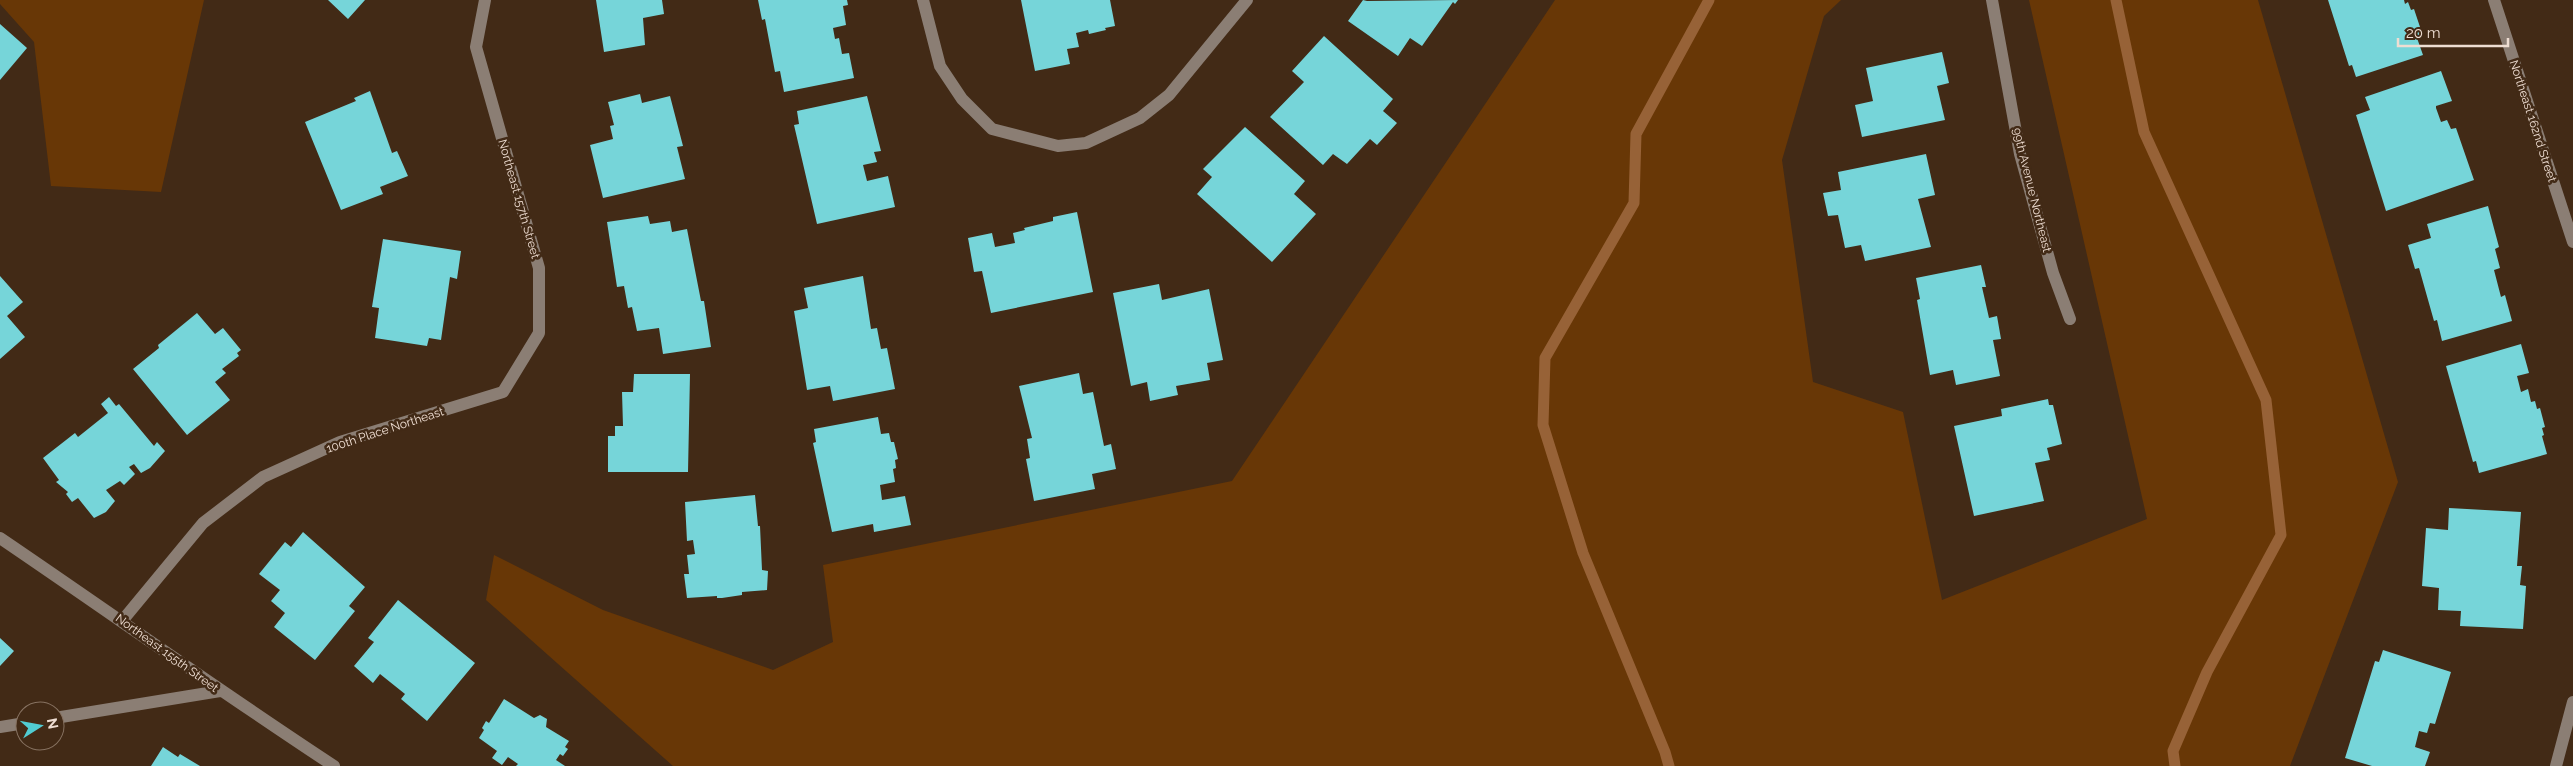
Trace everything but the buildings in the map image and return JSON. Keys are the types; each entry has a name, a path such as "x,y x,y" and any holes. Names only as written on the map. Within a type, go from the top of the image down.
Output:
{"street":[{"name":"Northeast 157th Street","path":"484,0 476,47 539,268 539,333 503,392"},
{"path":"923,0 940,66 962,99 992,129 1058,146 1086,143 1140,118 1169,95 1246,0"},
{"name":"99th Avenue Northeast","path":"1992,0 2020,154 2053,273 2070,319"},
{"name":"Northeast 162nd Street","path":"2494,0 2573,242"},
{"name":"100th Place Northeast","path":"122,620 204,523 263,477 340,442 503,392"},
{"name":"Northeast 155th Street","path":"0,538 122,620 220,691 334,766"},
{"path":"65,716 220,691"},
{"path":"2556,766 2573,702"},
{"path":"0,727 15,725"}],"shaded area":[{"path":"0,0 204,0 161,192 51,186 34,42 0,4"},
{"path":"1555,0 1841,0 1824,16 1782,160 1813,382 1903,412 1942,600 2147,519 2029,0 2258,0 2398,482 2290,766 673,766 486,600 494,555 603,610 773,670 833,642 823,565 1232,481"}],"waterway":[{"path":"1669,766 1665,752 1583,553 1543,425 1545,358 1634,203 1636,134 1709,0"},
{"path":"2116,0 2144,132 2266,400 2281,535 2207,672 2173,751 2175,766"}]}
